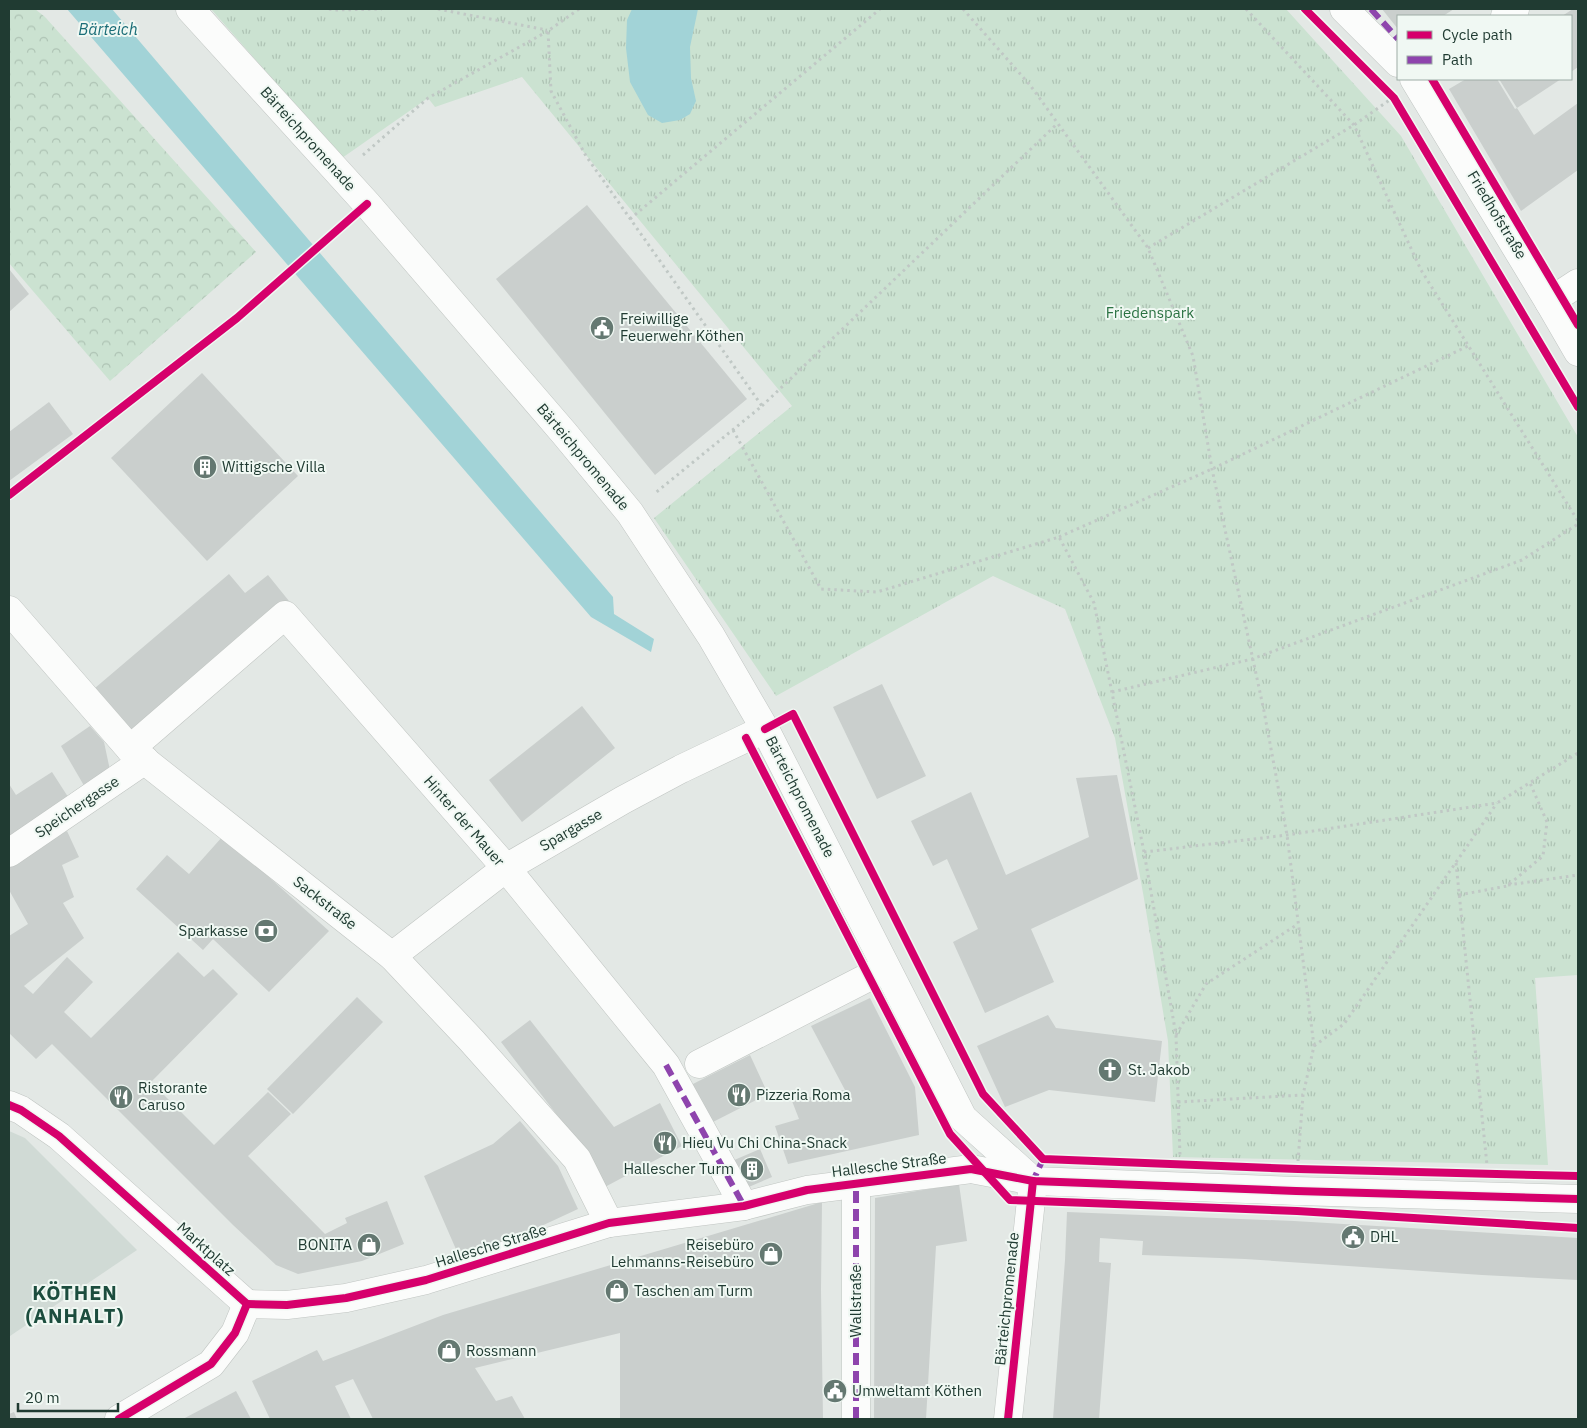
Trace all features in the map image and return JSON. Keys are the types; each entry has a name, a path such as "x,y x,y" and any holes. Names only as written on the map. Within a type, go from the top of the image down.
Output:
{"street":[{"name":"Bärteichpromenade","path":"190,9 341,175 564,433 630,513 711,636 765,729 962,1118 1033,1181 1008,1419"},
{"path":"1344,9 1397,62"},
{"name":"Friedhofstraße","path":"1415,80 1578,352"},
{"path":"1549,302 1578,283"},
{"name":"Sackstraße","path":"9,610 138,755 392,956 472,1041 578,1159 609,1224"},
{"name":"Hinter der Mauer","path":"138,755 285,615 506,868 666,1065 744,1206"},
{"name":"Spargasse","path":"392,956 506,868 623,800 681,769 765,729"},
{"name":"Speichergasse","path":"9,853 138,755"},
{"path":"699,1064 886,968"},
{"name":"Marktplatz","path":"9,1105 21,1110 59,1136 246,1304"},
{"name":"Hallesche Straße","path":"246,1304 287,1305 336,1299 417,1282 609,1224 744,1206 807,1190 971,1169 1033,1181 1578,1199"},
{"name":"Wallstraße","path":"856,1183 856,1419"},
{"path":"119,1419 212,1364 235,1333 246,1304"}],"path":[{"path":"329,9 382,9"},
{"path":"438,9 548,31"},
{"path":"341,175 428,98 548,31 579,9"},
{"path":"630,219 880,9"},
{"path":"963,9 1030,85 1148,248 1193,356 1212,469 1287,835 1314,1046 1303,1095 1298,1169"},
{"path":"1112,692 1252,659 1522,560 1578,523 1421,270 1354,125 1246,9"},
{"path":"548,31 550,90 586,156 762,406"},
{"path":"1148,248 1354,125 1394,98"},
{"path":"630,513 762,406 1058,123"},
{"path":"733,430 821,589 878,592 1059,537 1212,469 1469,346"},
{"path":"1059,537 1094,603 1144,852 1176,1035 1180,1164"},
{"path":"1314,1046 1344,1024 1497,803 1578,753"},
{"path":"1507,886 1543,856 1547,822 1530,782"},
{"path":"1144,852 1287,835 1497,803"},
{"path":"1456,863 1488,1173"},
{"path":"1459,895 1578,875"},
{"path":"1176,1035 1206,984 1298,924"},
{"path":"1178,1102 1303,1095"}],"shaded area":[{"path":"9,1131 25,1138 137,1250 10,1336"}],"green space":[{"path":"9,9 35,9 45,17 256,252 110,381 9,263"},
{"name":"Friedenspark","path":"211,9 1286,9 1401,136 1578,437 1578,975 1535,978 1548,1165 1173,1157 1168,1041 1115,738 1065,609 993,576 776,696 654,518 792,406 522,77 435,107 428,98 342,158"}],"water":[{"name":"Bärteich","path":"67,9 112,9 613,597 614,614 654,639 651,652 591,617"},
{"path":"632,9 698,9 690,47 691,78 696,101 690,114 680,120 662,123 648,115 630,82 626,48 627,20"}],"building":[{"path":"1382,9 1454,9 1445,15 1397,15 1397,28"},
{"path":"1573,9 1578,9 1578,67 1572,71 1572,15 1564,15"},
{"path":"1464,80 1498,80 1534,135 1578,103 1578,170 1521,211 1449,89"},
{"path":"1500,80 1559,80 1517,108"},
{"name":"Freiwillige Feuerwehr Köthen","path":"587,205 747,399 655,475 496,279"},
{"path":"9,269 29,294 9,312"},
{"name":"Wittigsche Villa","path":"202,373 298,476 207,561 111,458"},
{"path":"49,402 73,434 9,481 9,432"},
{"path":"229,574 245,593 268,575 289,601 133,732 95,688"},
{"path":"882,684 926,776 877,799 833,707"},
{"path":"582,706 615,748 522,822 489,780"},
{"path":"90,726 104,742 111,775 86,789 61,746"},
{"path":"52,772 70,800 9,839 9,784 16,795"},
{"path":"1117,775 1138,879 1031,929 1054,982 985,1013 953,942 978,929 947,859 933,866 911,821 971,792 1006,875 1089,837 1076,778"},
{"path":"67,831 79,857 62,865 74,897 63,903 84,938 24,986 33,994 67,957 93,982 64,1012 91,1038 178,952 204,977 213,969 238,994 151,1082 214,1145 268,1092 291,1114 248,1156 325,1234 347,1223 345,1218 387,1201 404,1244 362,1261 298,1274 276,1265 233,1225 52,1044 36,1059 9,1033 9,936 28,924 9,890 9,862"},
{"path":"223,836 329,931 269,992 213,939 203,950 136,889 167,855 189,874"},
{"path":"357,997 383,1022 293,1114 267,1089"},
{"path":"870,998 915,1087 919,1135 788,1164 775,1126 799,1119 792,1101 845,1090 811,1026"},
{"path":"1048,1015 1056,1028 1162,1041 1155,1102 1049,1090 1005,1107 977,1046"},
{"path":"530,1020 614,1127 660,1103 682,1146 603,1188 580,1145 501,1042"},
{"path":"750,1055 768,1094 711,1123 689,1086"},
{"path":"520,1121 558,1166 578,1209 462,1263 424,1176 493,1144"},
{"name":"Hallescher Turm","path":"760,1149 772,1177 744,1189 732,1161"},
{"path":"959,1184 967,1241 936,1246 926,1419 874,1419 875,1198"},
{"path":"822,1202 823,1419 620,1419 620,1333 475,1368 496,1401 512,1396 525,1419 373,1419 353,1379 335,1386 351,1419 270,1419 252,1381 317,1350 323,1361 443,1315"},
{"path":"1067,1212 1294,1221 1578,1238 1578,1280 1245,1259 1142,1255 1143,1241 1100,1238 1099,1262 1111,1263 1099,1419 1053,1419"},
{"path":"236,1391 251,1419 183,1419"},
{"path":"14,1412 17,1419 9,1419 9,1414"}],"marked path":[{"path":"1371,9 1397,38"},
{"path":"666,1065 744,1206"},
{"path":"1030,1180 1033,1181 1043,1159"},
{"path":"856,1183 856,1419"}],"cycle path":[{"path":"1305,9 1394,98 1578,407"},
{"path":"1433,80 1578,325"},
{"path":"9,495 237,318 367,204"},
{"path":"765,729 793,714 983,1094 1043,1159 1298,1169 1578,1176"},
{"path":"746,738 950,1134 1010,1200 1297,1211 1578,1228"},
{"path":"9,1105 21,1110 59,1136 247,1304"},
{"path":"247,1304 287,1305 346,1298 426,1280 609,1223 744,1206 807,1190 971,1169 1033,1181 1578,1199"},
{"path":"1008,1419 1033,1181"},
{"path":"119,1419 211,1364 235,1333 247,1304"}],"place":[{"name":"Freiwillige Feuerwehr Köthen","path":"602,328"},
{"name":"Wittigsche Villa","path":"205,467"},
{"name":"Sparkasse","path":"266,931"},
{"name":"St. Jakob","path":"1110,1070"},
{"name":"Pizzeria Roma","path":"739,1095"},
{"name":"Ristorante Caruso","path":"121,1097"},
{"name":"Hieu Vu Chi China-Snack","path":"665,1143"},
{"name":"Hallescher Turm","path":"752,1169"},
{"name":"DHL","path":"1353,1237"},
{"name":"BONITA","path":"369,1245"},
{"name":"Reisebüro Lehmanns-Reisebüro","path":"771,1254"},
{"name":"Taschen am Turm","path":"617,1291"},
{"name":"Rossmann","path":"449,1351"},
{"name":"Umweltamt Köthen","path":"835,1391"}],"district":[{"name":"KÖTHEN (ANHALT)","path":"75,1304"}]}
